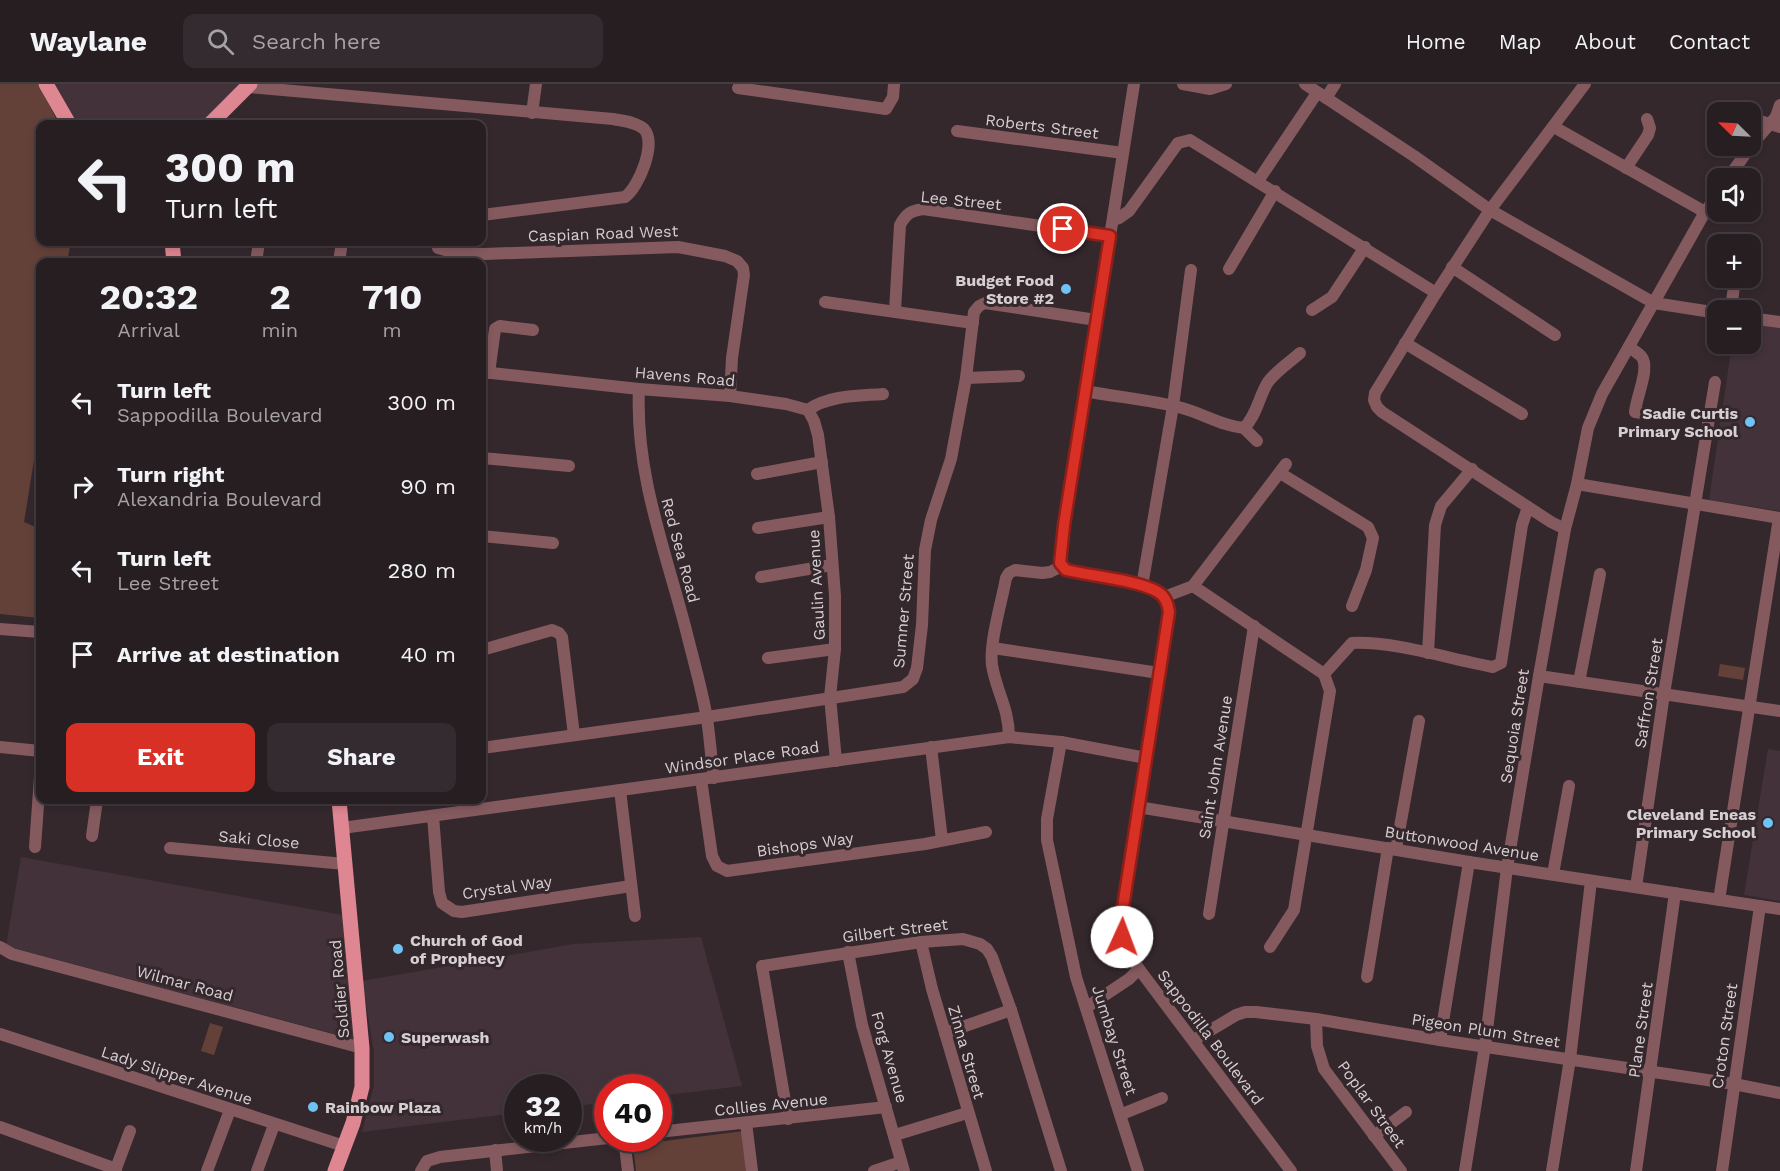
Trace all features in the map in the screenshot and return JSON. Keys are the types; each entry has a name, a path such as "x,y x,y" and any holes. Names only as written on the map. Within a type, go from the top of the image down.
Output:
{"main road":[{"path":"46,84 67,120"},
{"path":"214,120 249,85"},
{"name":"Soldier Road","path":"335,1171 353,1123 362,1087 362,1048 339,804"}],"street":[{"path":"532,113 536,84"},
{"path":"738,88 886,110 893,97 894,84"},
{"path":"1062,566 1061,547 1134,84"},
{"path":"1183,84 1210,89 1226,84"},
{"path":"1305,84 1414,156 1490,210 1654,303 1707,311"},
{"path":"1258,181 1322,95 1335,84"},
{"path":"1565,529 1382,412 1374,400 1375,393 1405,343 1490,210 1586,84"},
{"path":"249,85 613,119 630,122 642,128 648,135 650,144 638,180 630,194 625,197 486,214"},
{"path":"1735,168 1754,142 1775,126 1780,105"},
{"path":"1626,168 1648,135 1650,128 1647,119"},
{"path":"1554,127 1705,212"},
{"name":"Roberts Street","path":"957,131 1123,153"},
{"path":"1113,220 1129,210 1178,143 1186,140 1194,141 1436,293"},
{"path":"1229,269 1275,191"},
{"name":"Lee Street","path":"895,311 899,235 905,217 911,211 923,209 1110,236"},
{"name":"Sequoia Street","path":"1465,1171 1485,1046 1507,868 1565,529 1588,428 1602,394 1707,209"},
{"name":"Caspian Road West","path":"438,248 456,253 484,254 678,247 725,256 737,261 743,268 744,275 732,358 730,396"},
{"path":"1312,310 1332,297 1365,247"},
{"path":"1452,267 1555,334"},
{"path":"1142,586 1173,406 1191,270"},
{"path":"825,302 973,323 976,309 985,303 1096,320"},
{"path":"1761,319 1780,322"},
{"name":"Sumner Street","path":"486,747 903,687 913,680 916,674 922,625 925,550 931,520 951,459 966,378 973,323"},
{"path":"486,368 495,328 500,326 532,330"},
{"path":"1405,343 1522,414"},
{"path":"1629,347 1641,356 1644,362 1644,373 1635,412 1656,416"},
{"path":"1244,428 1253,416 1272,377 1300,353"},
{"name":"Havens Road","path":"486,373 730,396 801,406 808,410"},
{"path":"966,378 1019,376"},
{"name":"Saffron Street","path":"1636,887 1714,382"},
{"name":"Red Sea Road","path":"639,389 637,420 643,468 652,511 686,631 707,717 707,778"},
{"path":"1085,391 1184,408 1209,419 1244,428 1257,441"},
{"path":"808,410 816,403 883,394"},
{"name":"Gaulin Avenue","path":"808,410 818,435 829,517 835,596 835,649 830,698 836,761"},
{"path":"486,458 569,466"},
{"path":"757,474 822,462"},
{"path":"1062,566 1069,571 1142,586 1159,592 1164,597 1193,586 1283,469 1368,527 1373,538 1366,570 1352,606"},
{"path":"1428,653 1436,525 1442,506 1472,469"},
{"path":"1577,484 1779,518 1719,900"},
{"path":"1324,674 1352,643 1366,642 1493,667 1501,663 1522,525 1528,507"},
{"path":"758,528 829,517"},
{"path":"486,536 553,543"},
{"path":"761,577 832,565"},
{"path":"1009,737 1006,707 992,663 1006,578 1015,570 1042,573 1062,566"},
{"path":"1580,682 1600,574"},
{"path":"1193,586 1324,674 1330,691 1294,910 1270,947"},
{"name":"Sappodilla Boulevard","path":"1164,597 1169,612 1121,920 1122,937 1128,954 1291,1171"},
{"name":"Saint John Avenue","path":"1209,914 1254,626"},
{"path":"0,629 36,632"},
{"path":"486,649 552,630 560,633 574,735"},
{"path":"993,648 1159,673"},
{"path":"768,658 835,649"},
{"path":"1539,676 1780,711"},
{"path":"1367,977 1419,721"},
{"name":"Windsor Place Road","path":"342,828 1009,737 1061,742 1146,758"},
{"name":"Jumbay Street","path":"1061,742 1046,829 1076,977 1122,1114 1138,1171"},
{"path":"0,747 36,751"},
{"path":"931,747 942,840"},
{"name":"Bishops Way","path":"707,778 712,856 717,866 727,871 925,844 986,832"},
{"path":"1553,874 1569,786"},
{"path":"620,790 635,916"},
{"path":"35,847 38,804"},
{"path":"92,836 96,804"},
{"name":"Buttonwood Avenue","path":"1138,807 1469,862 1780,909"},
{"name":"Crystal Way","path":"433,816 439,892 442,903 454,911 462,912 631,886"},
{"name":"Saki Close","path":"170,848 345,864"},
{"path":"1440,1040 1469,862"},
{"path":"1552,1171 1570,1059 1591,881"},
{"name":"Plane Street","path":"1636,1171 1675,893"},
{"name":"Croton Street","path":"1722,1171 1760,906"},
{"name":"Gilbert Street","path":"788,1119 762,966 921,942 963,939 987,949 992,957 1011,1010 1061,1171"},
{"name":"Zinna Street","path":"921,942 967,1113 986,1171"},
{"name":"Wilmar Road","path":"0,947 12,954 362,1048"},
{"name":"Forg Avenue","path":"848,952 862,1025 903,1167"},
{"path":"1087,1007 1129,979 1139,969"},
{"path":"945,1033 1011,1010"},
{"name":"Pigeon Plum Street","path":"1194,1040 1245,1012 1316,1019 1780,1093"},
{"name":"Poplar Street","path":"1316,1019 1317,1046 1324,1070 1401,1171"},
{"name":"Lady Slipper Avenue","path":"0,1034 344,1146"},
{"path":"1122,1114 1162,1098"},
{"name":"Collies Avenue","path":"672,1131 886,1107"},
{"path":"207,1171 230,1110"},
{"path":"1374,1136 1406,1112"},
{"path":"895,1135 967,1113"},
{"path":"746,1123 752,1171"},
{"path":"257,1171 274,1125"},
{"path":"0,1127 116,1170 130,1131"},
{"path":"421,1171 427,1161 434,1158 594,1139"},
{"path":"495,1150 497,1171"},
{"path":"626,1152 628,1171"},
{"path":"874,1171 903,1167"}],"shaded area":[{"path":"0,84 38,84 57,120 36,120 36,246 70,246 68,258 36,258 36,448 24,522 36,527 36,618 0,614"},
{"path":"55,84 240,84 204,120 74,120"},
{"name":"Sadie Curtis Primary School","path":"1761,324 1780,327 1780,511 1709,500 1731,354 1761,354"},
{"path":"1720,664 1745,668 1743,680 1718,676"},
{"name":"Cleveland Eneas Primary School","path":"1768,749 1780,751 1780,901 1744,895"},
{"path":"21,857 343,915 354,1039 6,946"},
{"path":"701,937 742,1086 672,1094 672,1074 594,1074 594,1104 582,1105 582,1074 504,1074 504,1115 362,1132 374,1085 374,1052 362,981 574,944"},
{"path":"210,1023 223,1027 214,1055 201,1051"},
{"path":"744,1131 749,1171 636,1171 634,1152 672,1152 672,1140"}],"place":[{"name":"Budget Food Store #2","path":"1066,289"},
{"name":"Sadie Curtis Primary School","path":"1750,422"},
{"name":"Cleveland Eneas Primary School","path":"1768,823"},
{"name":"Church of God of Prophecy","path":"398,949"},
{"name":"Superwash","path":"389,1037"},
{"name":"Rainbow Plaza","path":"313,1107"}],"route":[{"path":"1063,229 1110,236 1060,563 1066,570 1142,586 1159,592 1168,604 1169,612 1121,920 1122,937"}]}
